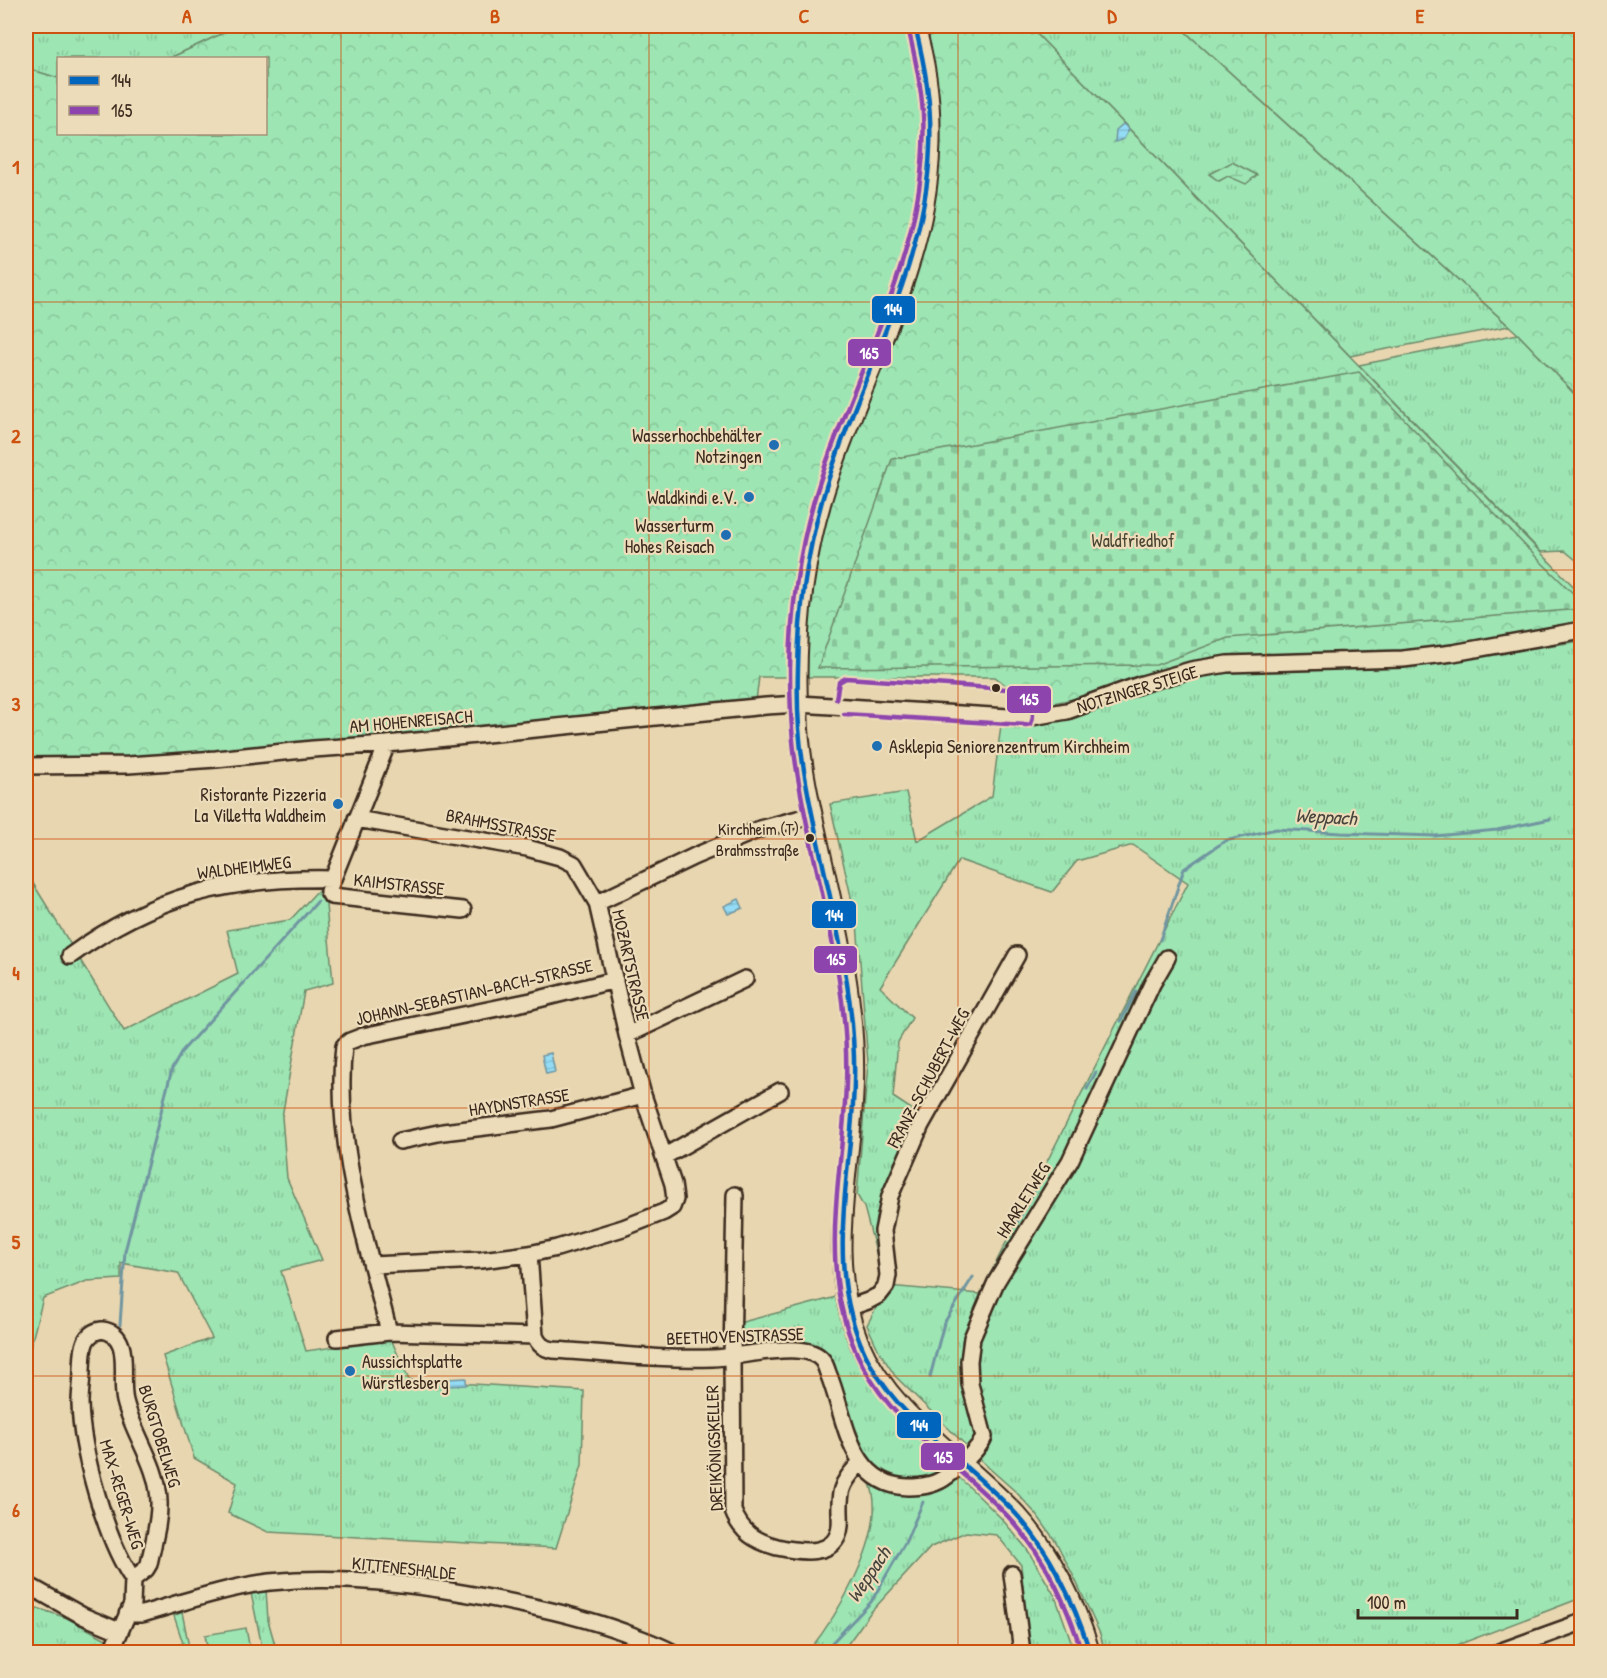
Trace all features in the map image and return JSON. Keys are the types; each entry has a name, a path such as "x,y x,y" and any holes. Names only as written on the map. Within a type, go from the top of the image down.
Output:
{"main road":[{"path":"915,26 928,76 930,117 930,152 923,212 904,283 826,486 808,554 801,609 798,704 802,756 844,961 854,1045 852,1116 841,1225 843,1283 858,1341 872,1367 909,1415 1018,1517 1043,1548 1078,1616 1090,1653"}],"street":[{"name":"NOTZINGER STEIGE","path":"798,704 1026,718 1067,711 1142,684 1191,670 1227,664 1403,659 1454,653 1581,630"},
{"name":"AM HOHENREISACH","path":"26,766 128,765 216,759 798,704"},
{"path":"332,879 387,744"},
{"path":"597,903 695,856 760,829 813,814"},
{"name":"BRAHMSSTRASSE","path":"356,819 527,848 560,857 574,864 597,903"},
{"name":"KAIMSTRASSE","path":"332,879 328,891 331,896 464,910"},
{"name":"WALDHEIMWEG","path":"70,956 93,939 118,925 194,892 261,881 332,879"},
{"name":"MOZARTSTRASSE","path":"529,1254 623,1228 664,1212 672,1207 675,1199 627,1035 597,903"},
{"name":"FRANZ-SCHUBERT-WEG","path":"848,1308 873,1298 886,1286 888,1275 883,1231 890,1196 921,1125 1017,955"},
{"name":"HAARLETWEG","path":"960,1463 977,1449 984,1437 970,1384 969,1361 972,1338 978,1322 996,1282 1070,1161 1152,984 1167,958"},
{"name":"MOZARTSTRASSE","path":"627,1035 745,979"},
{"name":"JOHANN-SEBASTIAN-BACH-STRASSE","path":"372,1265 352,1179 346,1133 342,1084 344,1046 363,1036 531,1001 615,980"},
{"path":"664,1156 780,1091"},
{"name":"HAYDNSTRASSE","path":"400,1141 443,1132 551,1119 643,1095"},
{"path":"732,1356 735,1195"},
{"path":"338,1338 389,1332 535,1336 529,1254 470,1260 372,1265 389,1332"},
{"name":"MAX-REGER-WEG","path":"111,1331 95,1331 86,1340 83,1348 80,1403 92,1476 116,1549 133,1579"},
{"name":"BURGTOBELWEG","path":"111,1331 120,1339 123,1351 124,1398 154,1476 160,1503 149,1564 133,1579"},
{"name":"BEETHOVENSTRASSE","path":"535,1336 544,1348 553,1350 678,1359 804,1351 821,1358 834,1386 847,1433 860,1463 872,1474 900,1487 920,1487 936,1483 960,1463"},
{"name":"DREIKÖNIGSKELLER","path":"732,1356 733,1511 744,1532 765,1544 791,1550 805,1552 828,1548 834,1544 839,1535 842,1490 846,1479 860,1463"},
{"path":"1012,1574 1022,1653"},
{"path":"111,1653 132,1604 133,1579"},
{"name":"KITTENESHALDE","path":"126,1614 142,1614 232,1589 270,1582 366,1581 402,1584 485,1597 563,1613 650,1641 672,1653"},
{"path":"26,1584 82,1616 119,1631"},
{"path":"1499,1653 1581,1622"}],"green space":[{"path":"26,26 238,26 172,57 57,57 57,78 26,68"},
{"path":"238,26 907,26 914,44 949,26 1029,26 1581,594 1581,624 1422,651 1199,662 1073,699 1034,707 995,677 759,677 756,701 219,759 26,761 26,68 57,78 57,135 267,135 267,57 172,57"},
{"path":"1029,26 1179,26 1509,326 1350,356"},
{"path":"1179,26 1581,26 1581,400 1518,334"},
{"path":"1232,162 1257,175 1246,184 1228,176 1219,181 1209,174"},
{"path":"1518,334 1581,400 1581,564 1565,551 1541,552 1359,365"},
{"name":"Waldfriedhof","path":"1359,372 1581,601 1581,609 1228,638 1156,665 818,668 892,459"},
{"path":"1581,641 1581,1598 1439,1652 1105,1652 1100,1634 1076,1581 1056,1542 1037,1515 895,1376 879,1351 867,1325 888,1286 980,1294 1188,883 1133,845 1077,861 1052,892 959,860 880,987 912,1018 898,1042 893,1097 919,1114 889,1185 880,1222 878,1260 864,1207 857,1195 868,1063 857,923 830,804 906,792 917,841 992,796 1001,725 1040,724 1206,670 1441,662"},
{"path":"26,872 124,1031 238,974 227,930 290,920 322,886 326,905 333,983 304,991 282,1117 287,1178 322,1260 281,1271 306,1351 391,1339 409,1380 584,1391 582,1465 556,1548 268,1532 228,1513 237,1483 194,1458 163,1356 212,1338 178,1273 121,1263 121,1279 87,1281 43,1298 26,1364"},
{"path":"840,1296 878,1390 907,1426 1001,1518 1027,1549 1055,1596 1075,1652 1029,1652 1021,1565 997,1535 966,1532 931,1547 870,1613 842,1652 808,1652 844,1599 864,1556 871,1534 874,1513 872,1488 853,1443 826,1355 727,1353 739,1323"},
{"path":"266,1590 268,1620 277,1652 263,1652 251,1593"},
{"path":"37,1608 67,1618 108,1640 90,1652 36,1652 26,1648 26,1619 33,1622"},
{"path":"182,1612 190,1652 162,1652 183,1643 174,1616"},
{"path":"246,1628 250,1650 208,1652 205,1635"}],"water":[{"path":"1123,124 1129,129 1124,139 1115,142 1116,130"},
{"path":"739,899 743,908 728,914 724,906"},
{"path":"551,1053 555,1072 546,1074 542,1055"},
{"path":"466,1378 466,1385 448,1386 447,1379"}],"waterway":[{"name":"Weppach","path":"1160,940 1184,869 1225,841 1276,829 1435,836 1497,830 1550,819"},
{"path":"120,1325 125,1251 172,1069 183,1050 318,901"},
{"name":"Weppach","path":"1121,1021 1136,991"},
{"name":"Weppach","path":"1087,1089 1096,1072"},
{"name":"Weppach","path":"1016,1224 1038,1184"},
{"name":"Weppach","path":"930,1377 944,1323 973,1277"},
{"name":"Weppach","path":"823,1652 871,1602 906,1541 923,1502"}],"transit line":[{"name":"144","path":"915,26 925,71 930,116 926,192 905,278 826,487 814,532 806,577 799,645 798,704 801,752 836,922 850,1001 853,1041 854,1082 845,1190 843,1261 847,1297 856,1331 871,1365 885,1387 920,1426 998,1496 1029,1529 1061,1579 1090,1652"},
{"name":"165","path":"908,28 921,92 923,114 922,162 915,210 904,256 889,301 836,436 813,504 798,574 791,645 794,753 836,962 846,1042 846,1083 837,1191 835,1262 839,1297 848,1331 863,1366 877,1389 913,1430 994,1503 1025,1536 1055,1584 1082,1652"},
{"name":"165","path":"836,699 839,682 846,678 1021,690 1029,700 1033,715 1031,724 1026,725 844,714"}],"place":[{"name":"Wasserhochbehälter Notzingen","path":"774,445"},
{"name":"Waldkindi e.V.","path":"749,497"},
{"name":"Wasserturm Hohes Reisach","path":"726,535"},
{"name":"Asklepia Seniorenzentrum Kirchheim","path":"877,746"},
{"name":"Ristorante Pizzeria La Villetta Waldheim","path":"338,804"},
{"name":"Kirchheim (T) Brahmsstraße","path":"810,838"},
{"name":"Aussichtsplatte Würstlesberg","path":"350,1371"}]}
